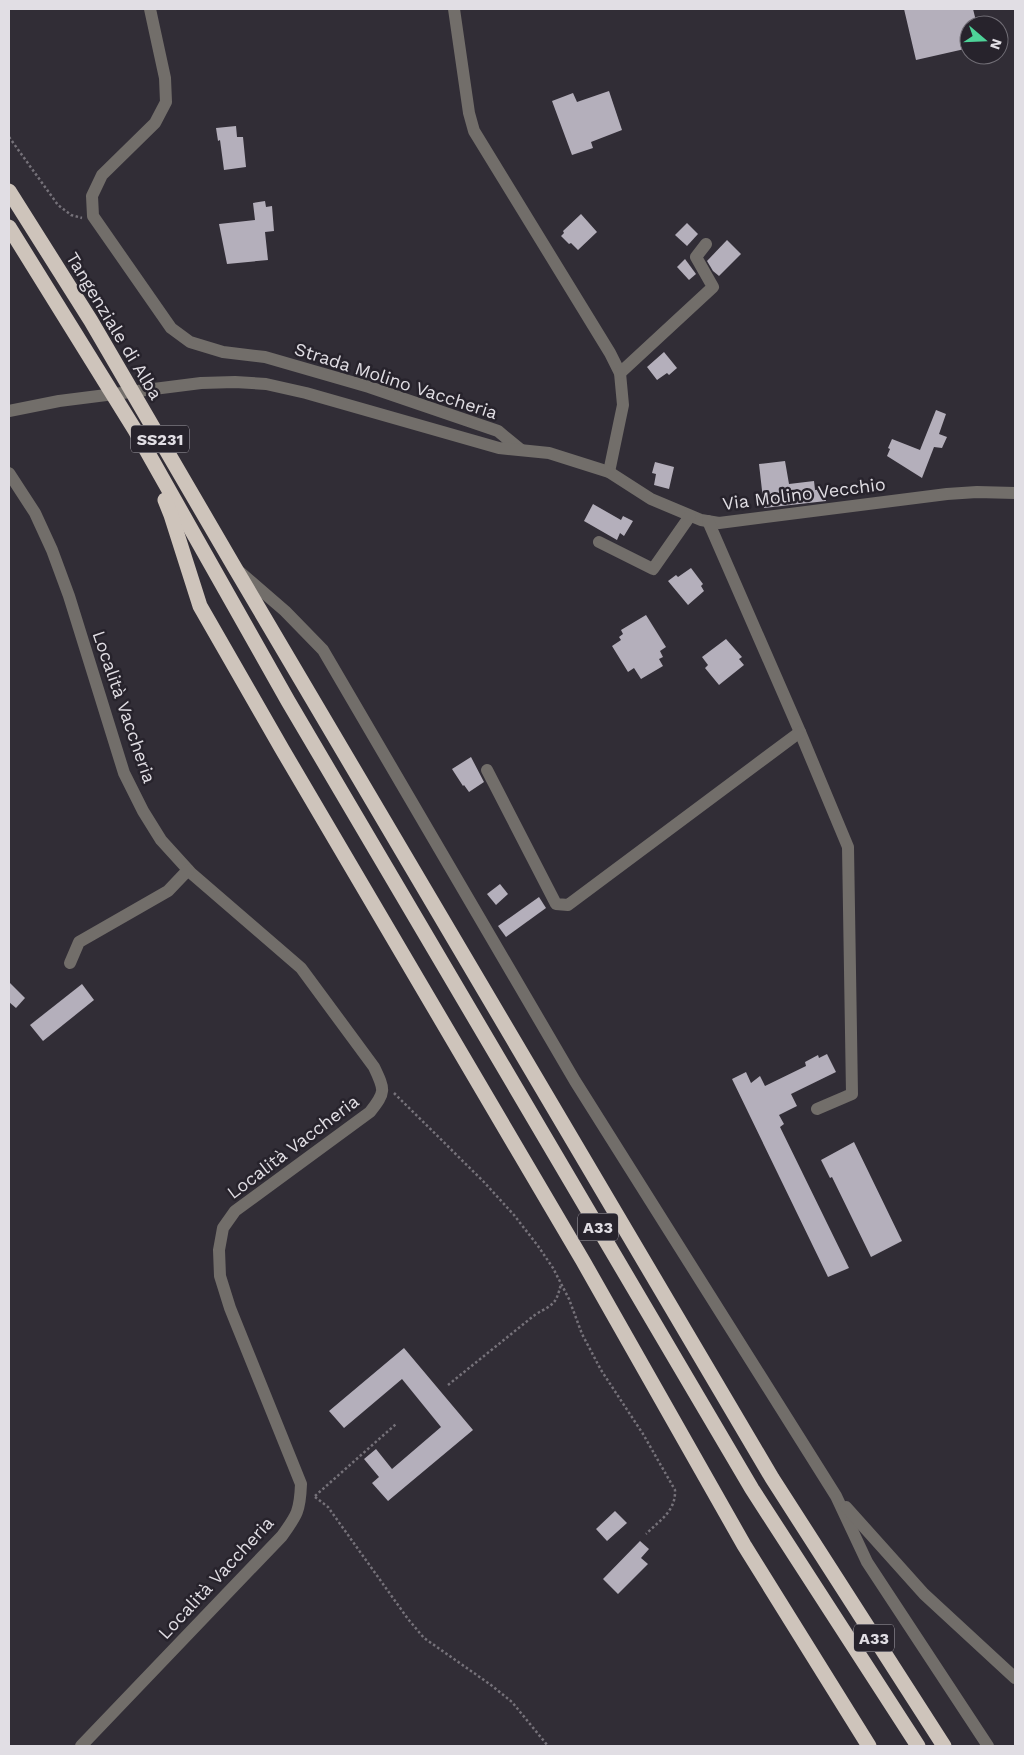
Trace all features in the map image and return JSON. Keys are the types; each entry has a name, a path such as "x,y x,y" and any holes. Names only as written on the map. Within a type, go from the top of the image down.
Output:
{"highway":[{"name":"Tangenziale di Alba","path":"9,190 91,321 307,690"},
{"name":"SS231","path":"9,227 135,430 288,701"},
{"path":"135,430 171,515 200,606 578,1253 744,1545 869,1746"},
{"name":"A33","path":"307,690 772,1478 944,1746"},
{"name":"A33","path":"288,701 752,1490 918,1746"}],"street":[{"path":"93,216 92,196 102,175 155,123 166,102 165,78 150,9"},
{"path":"454,9 466,98 474,131 610,353 620,373 623,405 609,472"},
{"name":"Strada Molino Vaccheria","path":"93,216 171,328 190,342 223,352 265,358 369,387 498,431 522,450"},
{"path":"620,373 713,287 696,257 706,244"},
{"name":"Strada Molino Vaccheria","path":"9,411 59,400 201,383 236,382 274,386 306,393 500,448 522,450"},
{"name":"Via Molino Vecchio","path":"522,450 549,454 609,472 651,499 690,516 718,523 947,494 977,492 1015,493"},
{"name":"Località Vaccheria","path":"9,474 35,513 52,550 69,596 124,772 143,811 157,832 188,870 301,968 374,1067 382,1085 381,1097 370,1112 235,1211 223,1228 219,1250 220,1276 230,1308 299,1477 301,1484 300,1501 296,1516 282,1536 81,1746"},
{"path":"599,542 654,569 690,516"},
{"path":"708,521 848,847 852,1094 817,1109"},
{"path":"235,568 285,611 323,650 575,1082 836,1496 868,1562 988,1746"},
{"path":"487,770 556,904 568,906 800,732"},
{"path":"70,963 79,942 168,891 188,870"},
{"path":"836,1496 924,1594 1015,1678"}],"path":[{"path":"9,138 58,205 71,215 82,218 93,216"},
{"path":"382,1085 404,1102 483,1181 538,1246 561,1284 569,1299 582,1334 602,1370 644,1434 675,1490 675,1500 672,1509 646,1534"},
{"path":"448,1386 536,1314 552,1305 557,1299 561,1284"},
{"path":"300,1501 315,1497 396,1424"},
{"path":"315,1497 328,1507 408,1619 424,1638 512,1702 548,1746"}],"building":[{"path":"904,9 973,9 974,15 959,15 959,50 916,60"},
{"path":"609,91 622,130 591,142 593,148 572,155 552,101 573,93 577,102"},
{"path":"236,126 237,137 243,137 246,167 224,170 220,140 218,141 216,128"},
{"path":"265,201 266,207 272,206 274,231 265,232 268,260 227,264 219,224 255,220 253,203"},
{"path":"581,214 597,232 578,250 561,236 564,233 563,231"},
{"path":"687,223 698,234 687,246 675,235"},
{"path":"727,240 741,254 719,276 713,271 707,261"},
{"path":"685,259 696,274 689,280 677,267"},
{"path":"664,352 677,368 669,375 667,373 657,380 647,367"},
{"path":"936,410 946,414 939,434 947,437 942,448 934,447 922,478 887,456 890,449 888,448 892,439 920,450"},
{"path":"785,461 789,484 814,481 815,490 825,489 826,501 764,508 759,464"},
{"path":"655,462 674,467 669,489 654,485 656,474 652,473"},
{"path":"593,504 621,520 623,516 633,521 624,536 620,533 617,540 584,521"},
{"path":"691,568 703,584 701,586 704,591 688,605 668,581"},
{"path":"646,615 666,647 660,651 663,657 659,659 663,666 641,679 634,668 628,672 612,646 621,640 619,637 623,634 621,630"},
{"path":"726,639 742,657 739,659 744,665 719,685 705,668 708,665 702,657"},
{"path":"471,757 484,782 469,792 452,769"},
{"path":"500,884 508,894 496,905 487,894"},
{"path":"539,897 546,908 506,937 498,926"},
{"path":"9,982 25,998 16,1008 9,1002"},
{"path":"82,984 94,1000 43,1041 30,1025"},
{"path":"827,1054 836,1072 791,1094 797,1106 779,1115 784,1124 780,1127 849,1268 828,1277 732,1079 746,1072 751,1083 760,1076 765,1086 806,1066 805,1062 818,1055 819,1058"},
{"path":"854,1142 902,1241 871,1257 832,1177 830,1178 821,1160"},
{"path":"404,1348 473,1430 388,1501 372,1483 379,1477 364,1459 376,1449 392,1469 441,1427 402,1379 344,1428 329,1411"},
{"path":"615,1511 627,1523 607,1541 596,1529"},
{"path":"640,1541 649,1549 641,1558 648,1564 618,1594 603,1579"}]}
